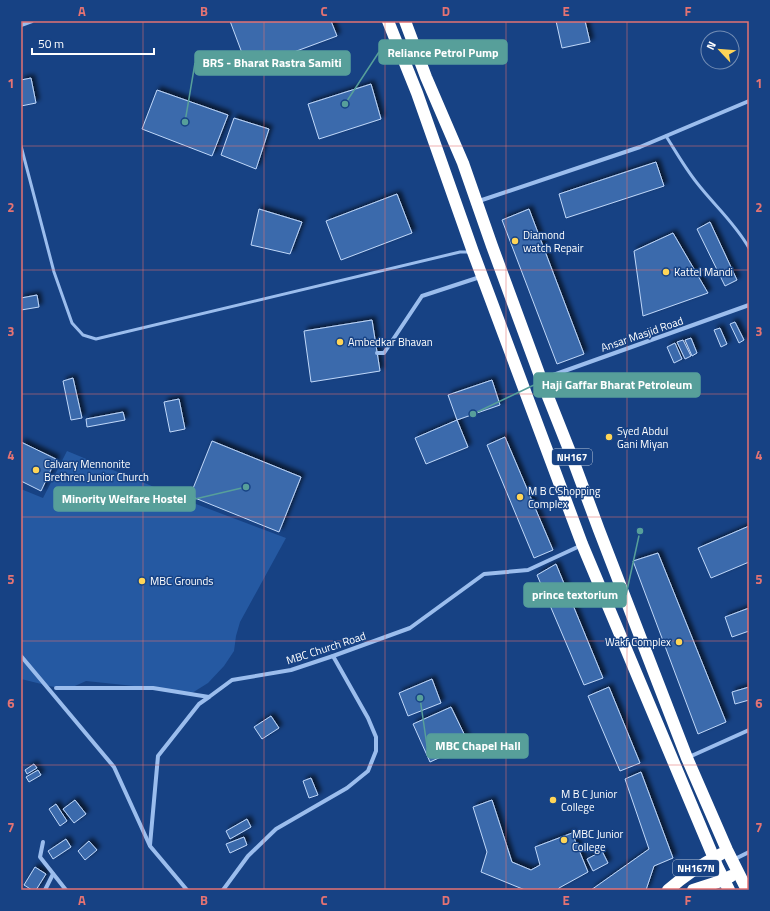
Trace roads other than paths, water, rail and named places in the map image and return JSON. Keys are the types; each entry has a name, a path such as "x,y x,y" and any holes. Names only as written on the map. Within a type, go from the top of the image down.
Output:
{"highway":[{"name":"NH167","path":"388,21 417,93 473,252 582,544 714,858 727,885"},
{"name":"NH167","path":"405,21 426,77 463,163 541,380 687,758 747,890"},
{"name":"NH167N","path":"668,890 694,869 714,858 730,855"},
{"name":"NH167N","path":"692,890 727,885 738,872"}],"street":[{"path":"21,25 32,21"},
{"path":"476,202 640,147 749,101"},
{"path":"377,353 384,353 422,296 482,276"},
{"name":"Ansar Masjid Road","path":"541,380 749,305"},
{"name":"MBC Church Road","path":"150,846 158,756 199,704 232,680 292,670 410,628 484,574 528,570 582,544"},
{"path":"21,656 114,767 150,846 187,890"},
{"path":"223,890 248,856 276,829 347,788 368,771 376,751 376,737 368,718 333,656"},
{"path":"56,688 153,688 209,697"},
{"path":"687,758 749,730"},
{"path":"43,842 40,857 66,890"},
{"path":"730,855 749,852"},
{"path":"45,890 53,874"}],"lane":[{"path":"666,136 696,182 727,217 749,248"},
{"path":"21,146 54,272 72,323 83,335 96,339 460,252 473,252"}],"place":[{"name":"Reliance Petrol Pump","path":"345,104"},
{"name":"BRS - Bharat Rastra Samiti","path":"185,122"},
{"name":"Diamond watch Repair","path":"515,241"},
{"name":"Kattel Mandi","path":"666,272"},
{"name":"Ambedkar Bhavan","path":"340,342"},
{"name":"Haji Gaffar Bharat Petroleum","path":"473,414"},
{"name":"Syed Abdul Gani Miyan","path":"609,437"},
{"name":"Calvary Mennonite Brethren Junior Church","path":"36,470"},
{"name":"Minority Welfare Hostel","path":"246,487"},
{"name":"M B C Shopping Complex","path":"520,497"},
{"name":"prince textorium","path":"640,531"},
{"name":"MBC Grounds","path":"142,581"},
{"name":"Wakf Complex","path":"679,642"},
{"name":"MBC Chapel Hall","path":"420,698"},
{"name":"M B C Junior College","path":"553,800"},
{"name":"MBC Junior College","path":"564,840"}]}
